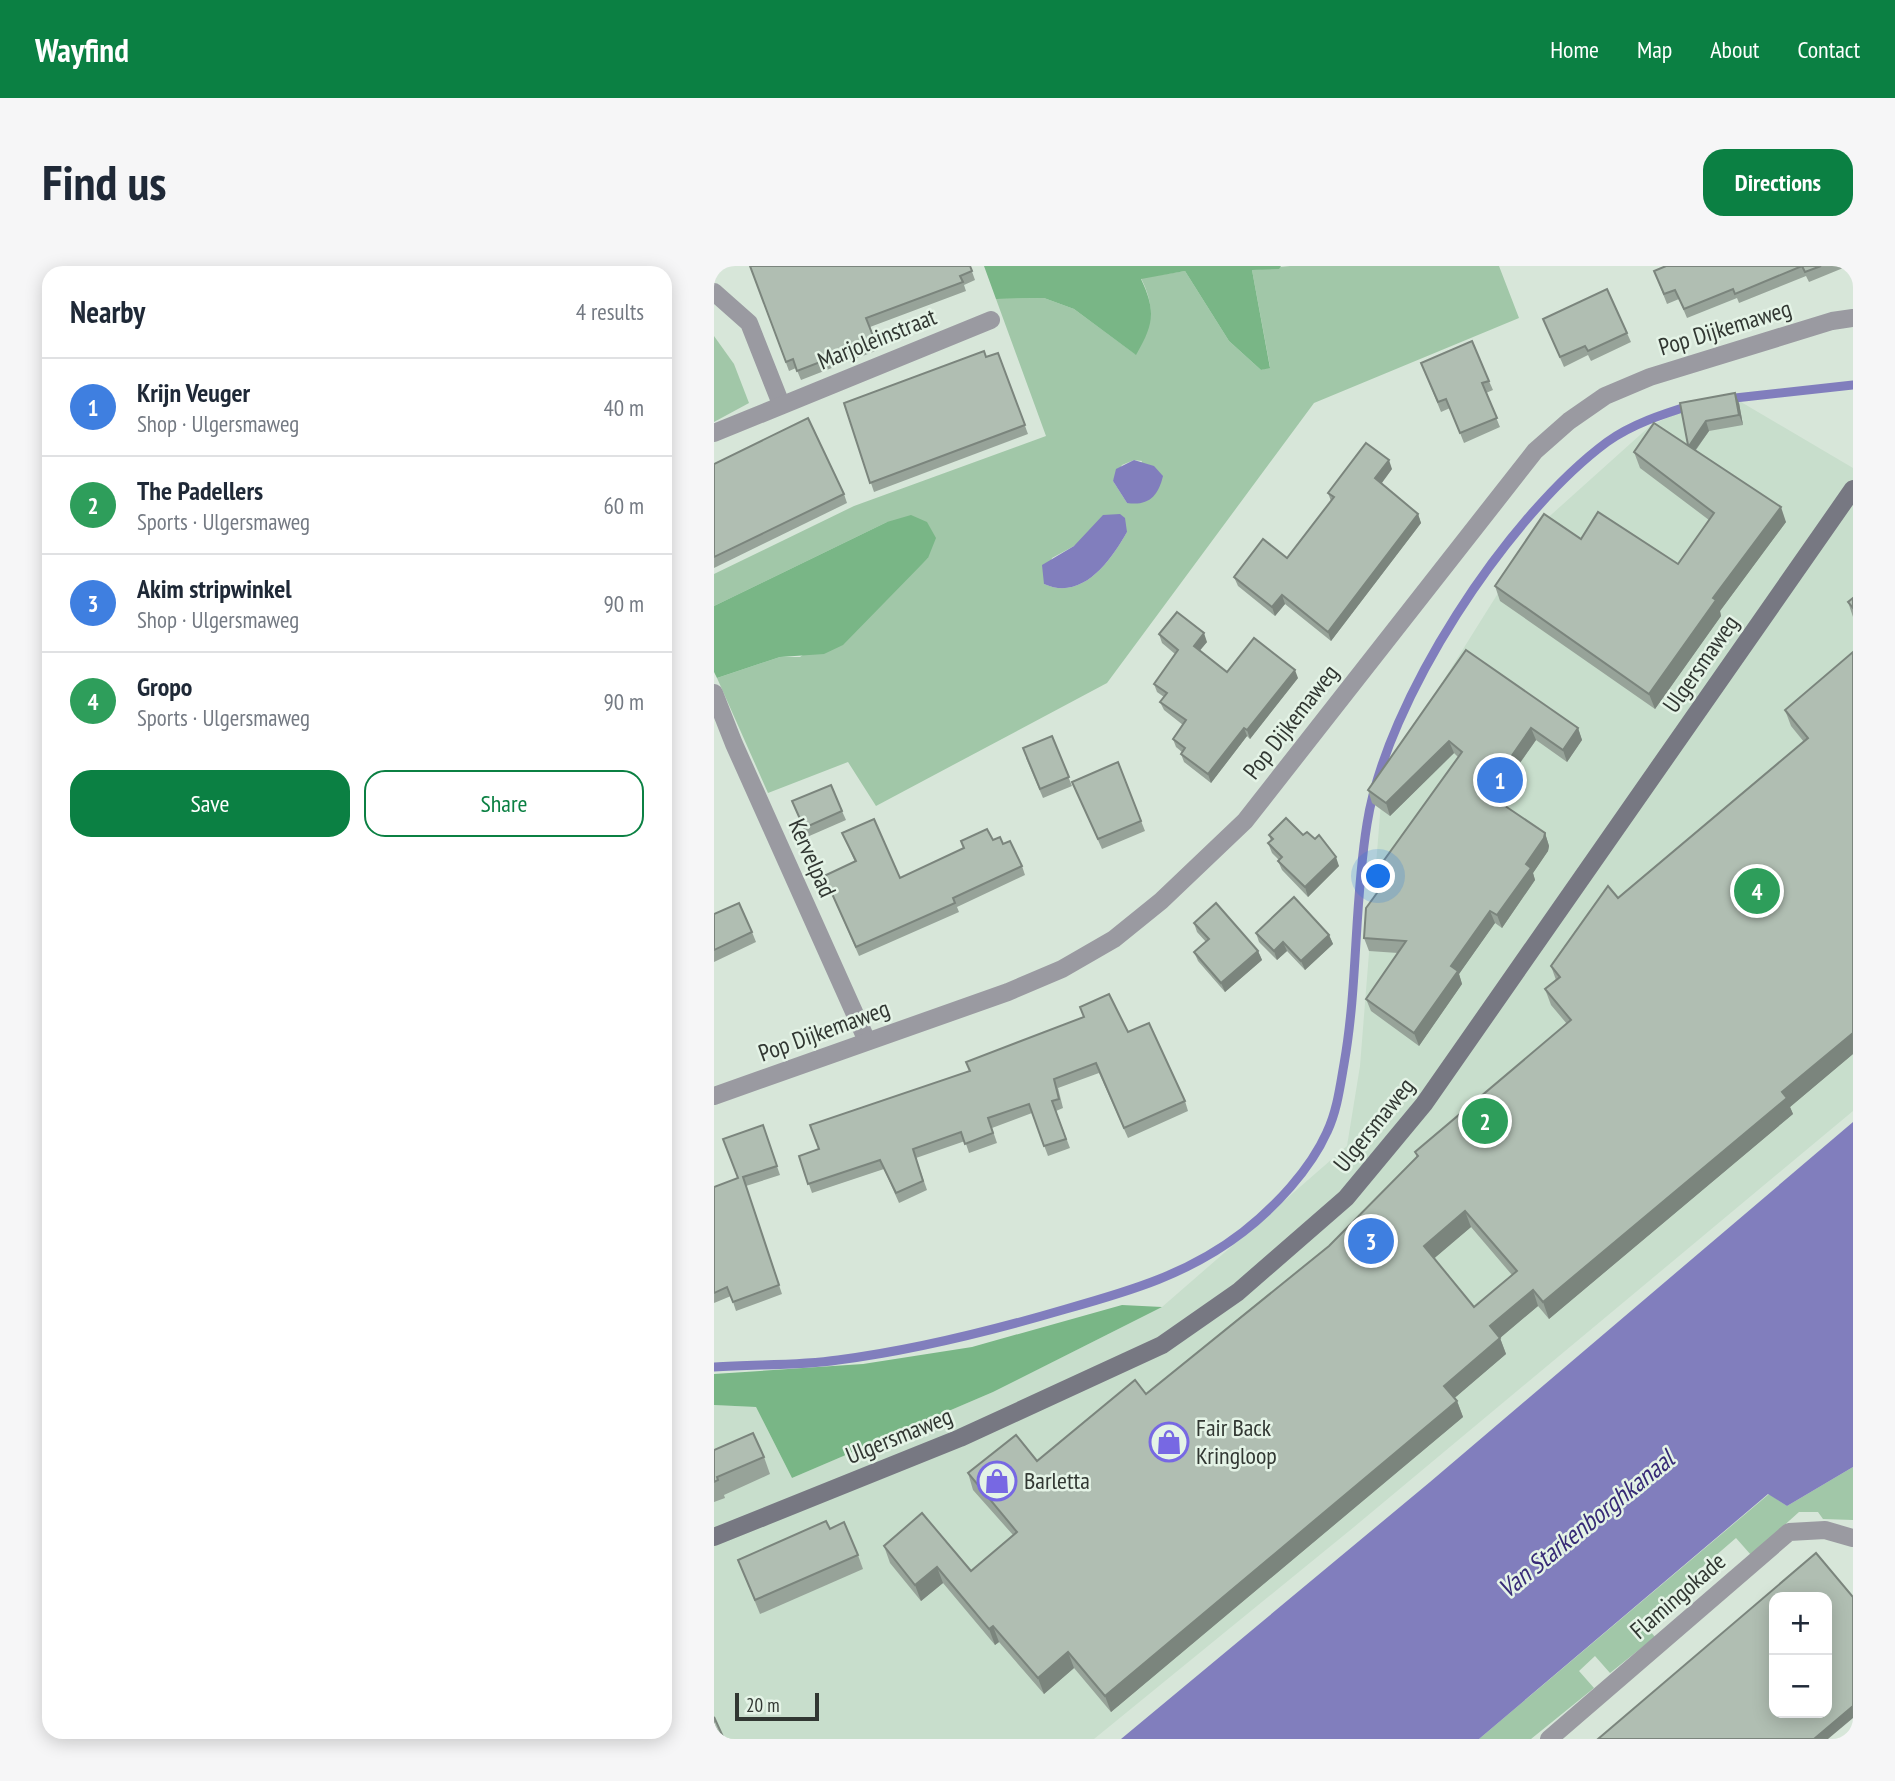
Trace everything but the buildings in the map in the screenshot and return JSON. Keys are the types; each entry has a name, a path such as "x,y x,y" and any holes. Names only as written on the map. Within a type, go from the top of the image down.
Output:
{"street":[{"path":"714,292 749,323 781,404"},
{"name":"Pop Dijkemaweg","path":"714,1096 1008,992 1062,969 1114,939 1161,901 1245,821 1535,451 1569,421 1605,396 1650,377 1832,321 1853,318"},
{"name":"Marjoleinstraat","path":"714,433 991,320"},
{"name":"Ulgersmaweg","path":"714,1537 960,1438 1162,1345 1238,1292 1346,1198 1424,1104 1853,489"},
{"name":"Kervelpad","path":"714,693 739,757 867,1041"},
{"name":"Flamingokade","path":"1549,1739 1789,1532 1825,1530 1853,1538"}],"shaded area":[{"path":"1741,402 1853,468 1853,1111 1354,1527 1094,1739 714,1739 714,1405 756,1407 792,1478 993,1392 1162,1307 1347,1146 1360,1066 1383,777 1542,523 1650,426 1677,413"}],"green space":[{"path":"984,266 1281,266 1279,269 1252,270 1270,368 1261,370 1229,341 1185,271 1141,279 1149,300 1151,317 1136,355 1074,309 1044,298 996,299"},
{"path":"1290,266 1499,266 1519,318 1314,403 1107,683 876,806 848,762 768,793 717,678 780,657 800,657 899,585 928,558 887,522 714,606 714,574 854,506 1046,436 996,299 1044,298 1074,309 1135,354 1146,334 1150,317 1149,299 1141,278 1185,271 1229,341 1261,370 1270,367 1252,270","holes":["1134,460 1142,461 1127,503 1113,481 1122,465","1127,532 1103,566 1082,583 1058,588 1044,584 1052,558 1074,546"]},
{"path":"714,336 734,364 749,403 714,422"},
{"path":"911,515 927,522 936,538 928,558 843,645 824,654 780,657 717,678 714,672 714,606 887,522"},
{"path":"1122,1305 1162,1307 993,1392 792,1478 756,1407 714,1405 714,1374 863,1364 972,1347"},
{"path":"1853,1467 1853,1520 1823,1519 1818,1512 1799,1512 1751,1555 1736,1538 1641,1620 1655,1637 1610,1673 1595,1656 1579,1671 1594,1688 1531,1739 1479,1739 1769,1494 1787,1506"}],"water":[{"path":"1134,460 1154,466 1163,476 1155,495 1134,504 1127,503 1113,481 1116,469"},
{"path":"1120,514 1125,518 1127,532 1112,555 1093,576 1071,587 1058,588 1044,584 1042,565 1074,546 1103,515"},
{"name":"Van Starkenborghkanaal","path":"1853,1122 1853,1467 1787,1506 1768,1494 1479,1739 1121,1739 1430,1482"}],"waterway":[{"path":"1726,399 1853,385"},
{"path":"714,1367 823,1362 867,1356 953,1339 1038,1317 1136,1288 1180,1270 1223,1247 1267,1211 1291,1187 1311,1160 1333,1116 1340,1090 1348,1034 1367,824 1379,775 1398,723 1425,669 1492,563 1530,516 1569,475 1607,442 1627,430 1692,405"}],"place":[{"name":"Krijn Veuger","path":"1500,780"},
{"name":"Gropo","path":"1757,891"},
{"name":"The Padellers","path":"1485,1121"},
{"name":"Akim stripwinkel","path":"1371,1241"},
{"name":"Fair Back Kringloop","path":"1169,1442"},
{"name":"Barletta","path":"997,1481"}]}
